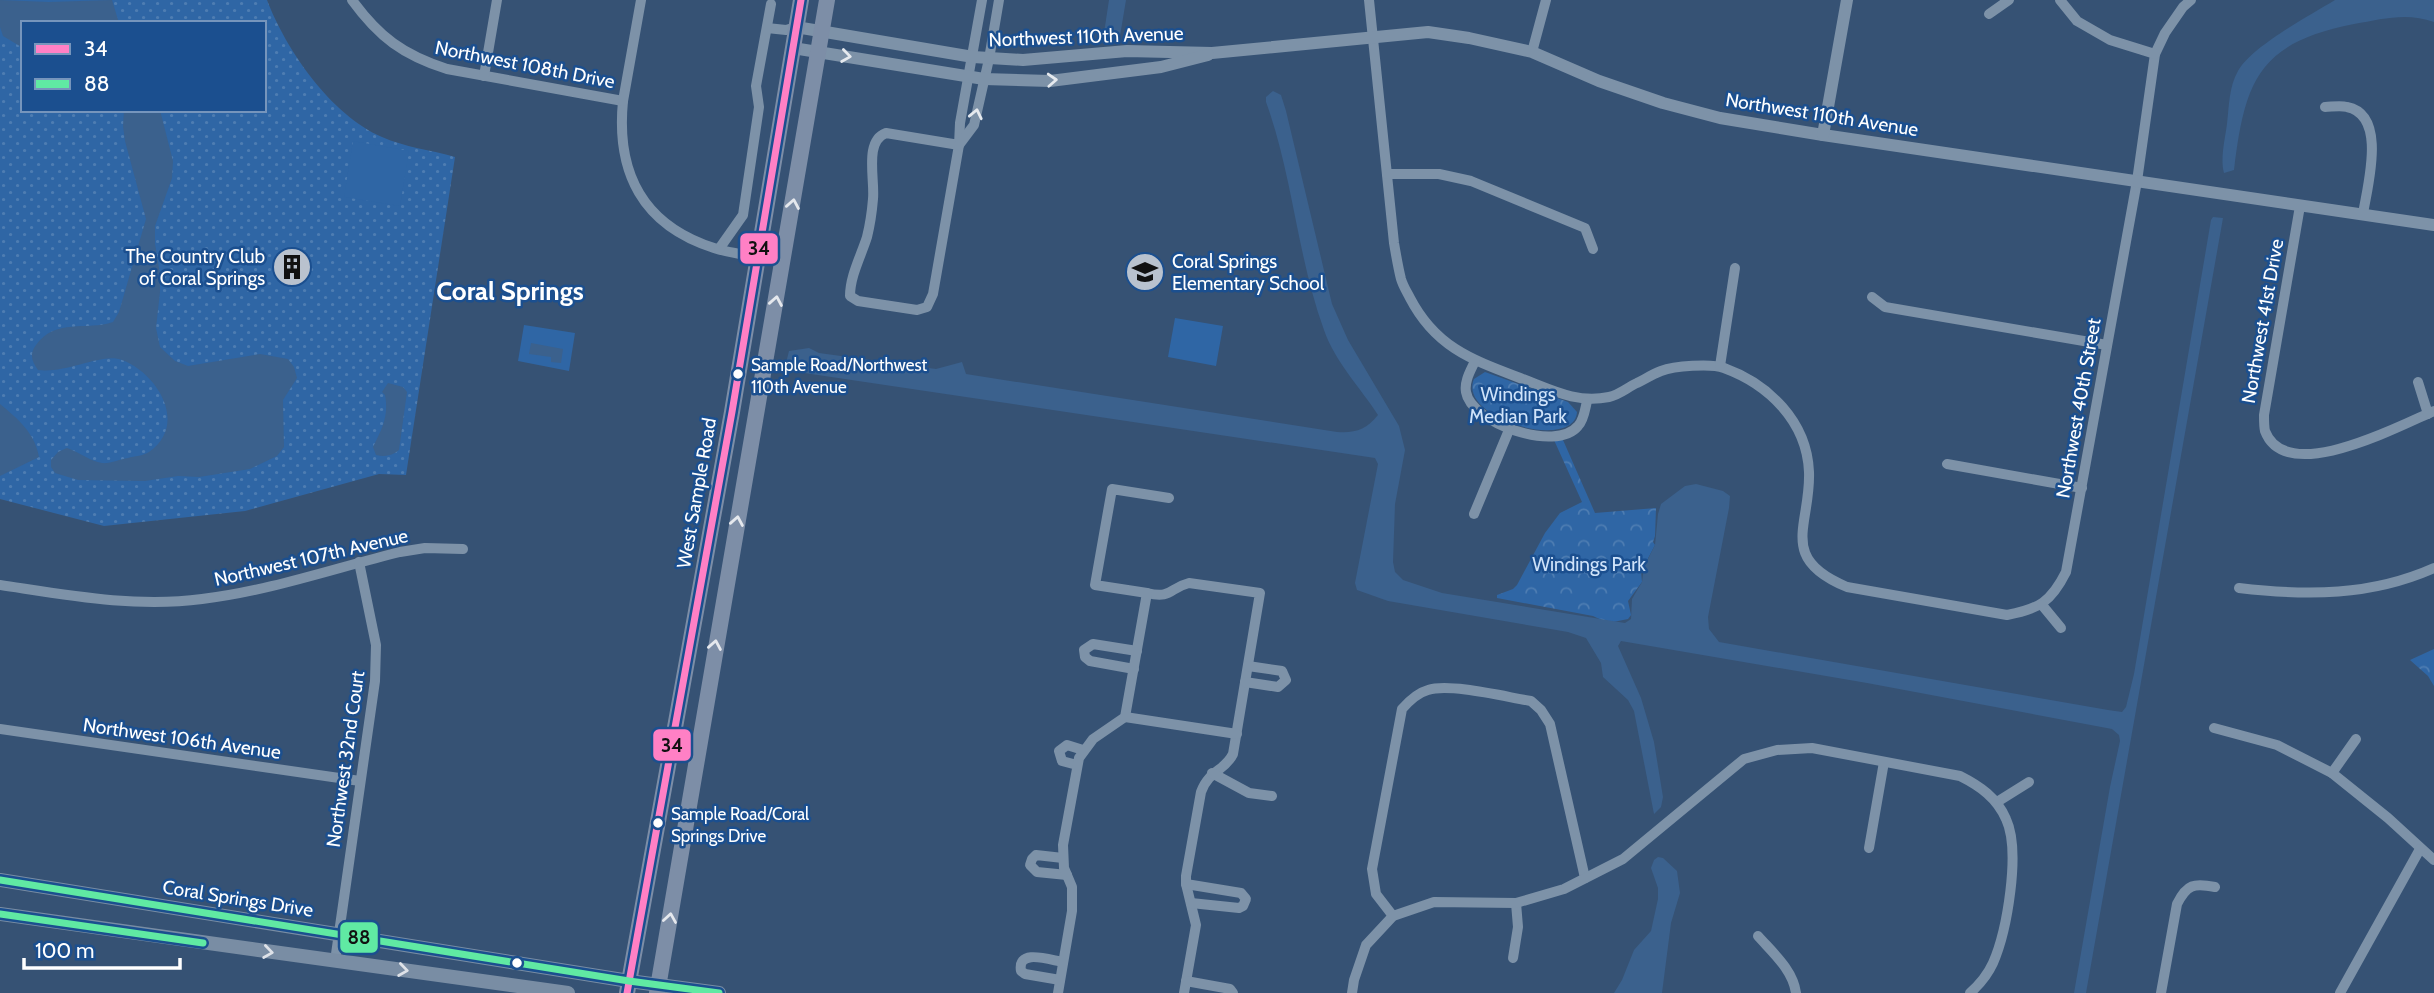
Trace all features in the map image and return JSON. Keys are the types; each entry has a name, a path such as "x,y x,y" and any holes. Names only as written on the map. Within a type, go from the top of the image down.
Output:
{"main road":[{"name":"West Sample Road","path":"628,987 732,412 801,0"},
{"path":"658,989 827,0"},
{"name":"Coral Springs Drive","path":"0,880 340,934 628,987 719,993"},
{"path":"0,914 568,993"}],"street":[{"name":"Northwest 108th Drive","path":"352,0 369,24 396,47 421,61 447,69 623,101 620,128 624,155 632,180 646,204 667,225 690,239 719,249 783,260"},
{"path":"484,76 497,0"},
{"path":"623,101 640,0"},
{"path":"959,145 886,133 879,135 874,145 873,198 867,235 850,286 850,296 858,301 917,310 927,307 933,294 959,145 960,123 982,0"},
{"path":"959,145 974,125 999,0"},
{"path":"1369,0 1394,243 1401,282 1417,311 1442,341 1475,360 1563,395 1587,401 1613,396 1661,371 1689,366 1720,366 1750,379 1776,399 1795,424 1806,451 1809,473 1801,531 1805,551 1813,566 1832,581 1847,587 2007,615 2026,612 2042,605 2062,628"},
{"path":"1532,51 1546,0"},
{"path":"1823,135 1847,0"},
{"path":"1989,14 2009,0"},
{"path":"2060,0 2077,21 2099,34 2155,54 2165,33 2191,0"},
{"path":"719,249 743,215 759,107 756,86 771,4"},
{"path":"767,28 786,30 796,27"},
{"name":"Northwest 110th Avenue","path":"796,27 973,57 1044,60 1136,51 1212,53 1428,33 1469,37 1532,51 1599,81 1663,103 1720,118 2434,225"},
{"name":"Northwest 110th Avenue","path":"793,48 984,79 1050,81 1161,67 1212,53"},
{"name":"Northwest 40th Street","path":"2042,605 2056,591 2066,572 2137,181 2155,54"},
{"path":"2325,107 2348,106 2358,112 2369,125 2373,143 2363,214"},
{"path":"1387,174 1439,174 1492,188 1584,228 1593,248"},
{"name":"Northwest 41st Drive","path":"2300,206 2264,415 2265,431 2276,446 2298,454 2329,452 2374,439 2431,412 2418,382"},
{"path":"1720,366 1735,268"},
{"path":"1872,297 1885,307 2107,345"},
{"path":"1475,360 1466,386 1469,398 1478,409 1509,430 1549,437 1571,432 1581,423 1587,401"},
{"path":"1474,514 1509,430"},
{"path":"1948,464 2082,488"},
{"path":"1169,498 1112,489 1095,585 1167,595 1189,583 1260,593 1231,760 1205,781 1200,792 1186,884 1196,925 1184,993"},
{"name":"Northwest 107th Avenue","path":"0,585 95,599 146,602 201,600 243,593 359,562 425,548 463,548"},
{"name":"Northwest 32nd Court","path":"335,961 375,681 376,645 359,562"},
{"path":"2239,588 2285,594 2361,591 2408,579 2434,568"},
{"path":"1125,717 1147,593"},
{"path":"1134,669 1090,661 1084,657 1084,650 1093,645 1137,652"},
{"path":"1245,682 1278,687 1286,680 1282,671 1248,666"},
{"path":"1393,916 1376,894 1372,869 1402,709 1413,697 1426,690 1441,687 1531,701 1541,709 1550,724 1585,878"},
{"path":"1058,993 1072,911 1072,887 1063,858 1077,765 1083,750 1093,738 1125,717 1237,734"},
{"path":"2214,728 2277,745 2332,773 2388,818 2434,860"},
{"name":"Northwest 106th Avenue","path":"0,729 360,781"},
{"path":"2332,773 2356,739"},
{"path":"1077,765 1062,761 1059,751 1067,745 1083,750"},
{"path":"1352,993 1366,945 1393,916 1434,902 1516,903 1564,889 1623,859 1745,759 1777,750 1812,748 1960,776 1978,785 1997,802 2013,839 2014,864 2001,939 1992,965 1970,993"},
{"path":"1869,848 1884,762"},
{"path":"1212,774 1249,793 1272,796"},
{"path":"1997,802 2029,782"},
{"path":"2340,993 2420,849"},
{"path":"1063,858 1036,855 1030,865 1037,872 1067,875"},
{"path":"1186,884 1241,893 1246,899 1239,908 1191,903"},
{"path":"2161,993 2177,904 2183,891 2198,884 2215,887"},
{"path":"1513,958 1518,927 1516,903"},
{"path":"1758,936 1787,968 1796,993"},
{"path":"1060,979 1025,974 1021,971 1021,962 1031,957 1063,962"},
{"path":"1186,981 1230,989 1233,993"}],"green space":[{"name":"The Country Club of Coral Springs","path":"0,0 267,0 298,60 312,79 345,113 382,137 455,157 406,475 379,474 245,511 104,526 0,499"},
{"path":"353,141 409,151 400,206 344,197"},
{"path":"1175,318 1223,326 1216,366 1168,357"},
{"path":"524,325 575,333 569,371 518,361"},
{"name":"Windings Median Park","path":"1485,372 1568,402 1577,412 1571,424 1557,429 1539,430 1498,418 1482,407 1473,394 1474,379"},
{"name":"Windings Park","path":"1554,440 1563,440 1595,513 1656,508 1655,545 1641,572 1642,582 1628,601 1631,615 1628,619 1608,623 1593,616 1497,598 1497,595 1517,585 1545,533 1560,513 1582,502"},
{"path":"2434,649 2434,686 2428,676 2410,660"}],"shaded area":[{"path":"0,0 112,0 118,21 21,21 21,47 3,36 0,27"},
{"path":"1109,0 1126,0 1120,36 1104,33"},
{"path":"2335,0 2434,0 2434,22 2404,17 2354,24 2297,42 2277,55 2262,70 2252,89 2238,138 2234,170 2224,173 2223,155 2230,97 2238,71 2245,61 2268,42"},
{"path":"1273,91 1281,95 1286,111 1332,304 1348,340 1399,426 1405,450 1395,504 1393,562 1395,572 1403,580 1442,593 1625,623 1631,619 1632,599 1642,582 1644,567 1655,545 1661,504 1685,486 1696,484 1723,491 1730,496 1708,617 1709,629 1719,642 2122,712 2126,707 2134,674 2211,220 2213,217 2223,218 2086,993 2074,993 2120,741 2119,735 2112,729 1621,641 1618,646 1641,698 1654,742 1663,797 1661,807 1654,814 1634,711 1628,700 1603,677 1601,663 1586,638 1568,632 1388,601 1357,590 1355,583 1378,464 1375,458 791,371 785,367 789,351 809,348 819,353 936,369 962,362 966,374 1337,432 1350,432 1365,427 1378,415 1348,374 1324,330 1307,274 1283,158 1266,102 1266,97"},
{"path":"124,112 161,112 173,161 172,178 155,226 160,274 156,328 160,347 175,361 188,366 260,354 288,359 294,367 297,378 283,400 284,447 277,456 250,469 199,477 178,476 145,481 78,480 55,473 51,467 51,460 58,452 67,448 102,463 144,454 161,441 167,428 164,400 156,387 147,376 122,360 105,359 60,369 38,370 32,358 36,345 52,331 113,322 119,312 146,219 123,126"},
{"path":"531,343 563,349 561,363 551,362 551,357 529,354"},
{"path":"388,383 403,387 407,392 399,450 391,455 379,456 373,447 385,416 385,395 382,392"},
{"path":"0,404 30,434 39,457 0,476"},
{"path":"1658,857 1663,858 1677,871 1680,893 1671,923 1662,993 1614,993 1634,950 1651,931 1658,888 1651,868"}],"transit line":[{"name":"34","path":"627,993 732,412 801,0"},
{"name":"88","path":"0,880 629,981 719,993"},
{"name":"88","path":"0,914 203,943"}],"place":[{"name":"The Country Club of Coral Springs","path":"292,267"},
{"name":"Coral Springs Elementary School","path":"1145,272"},
{"name":"Sample Road/Northwest 110th Avenue","path":"738,374"},
{"name":"Sample Road/Coral Springs Drive","path":"658,823"}],"district":[{"name":"Coral Springs","path":"510,291"}]}
